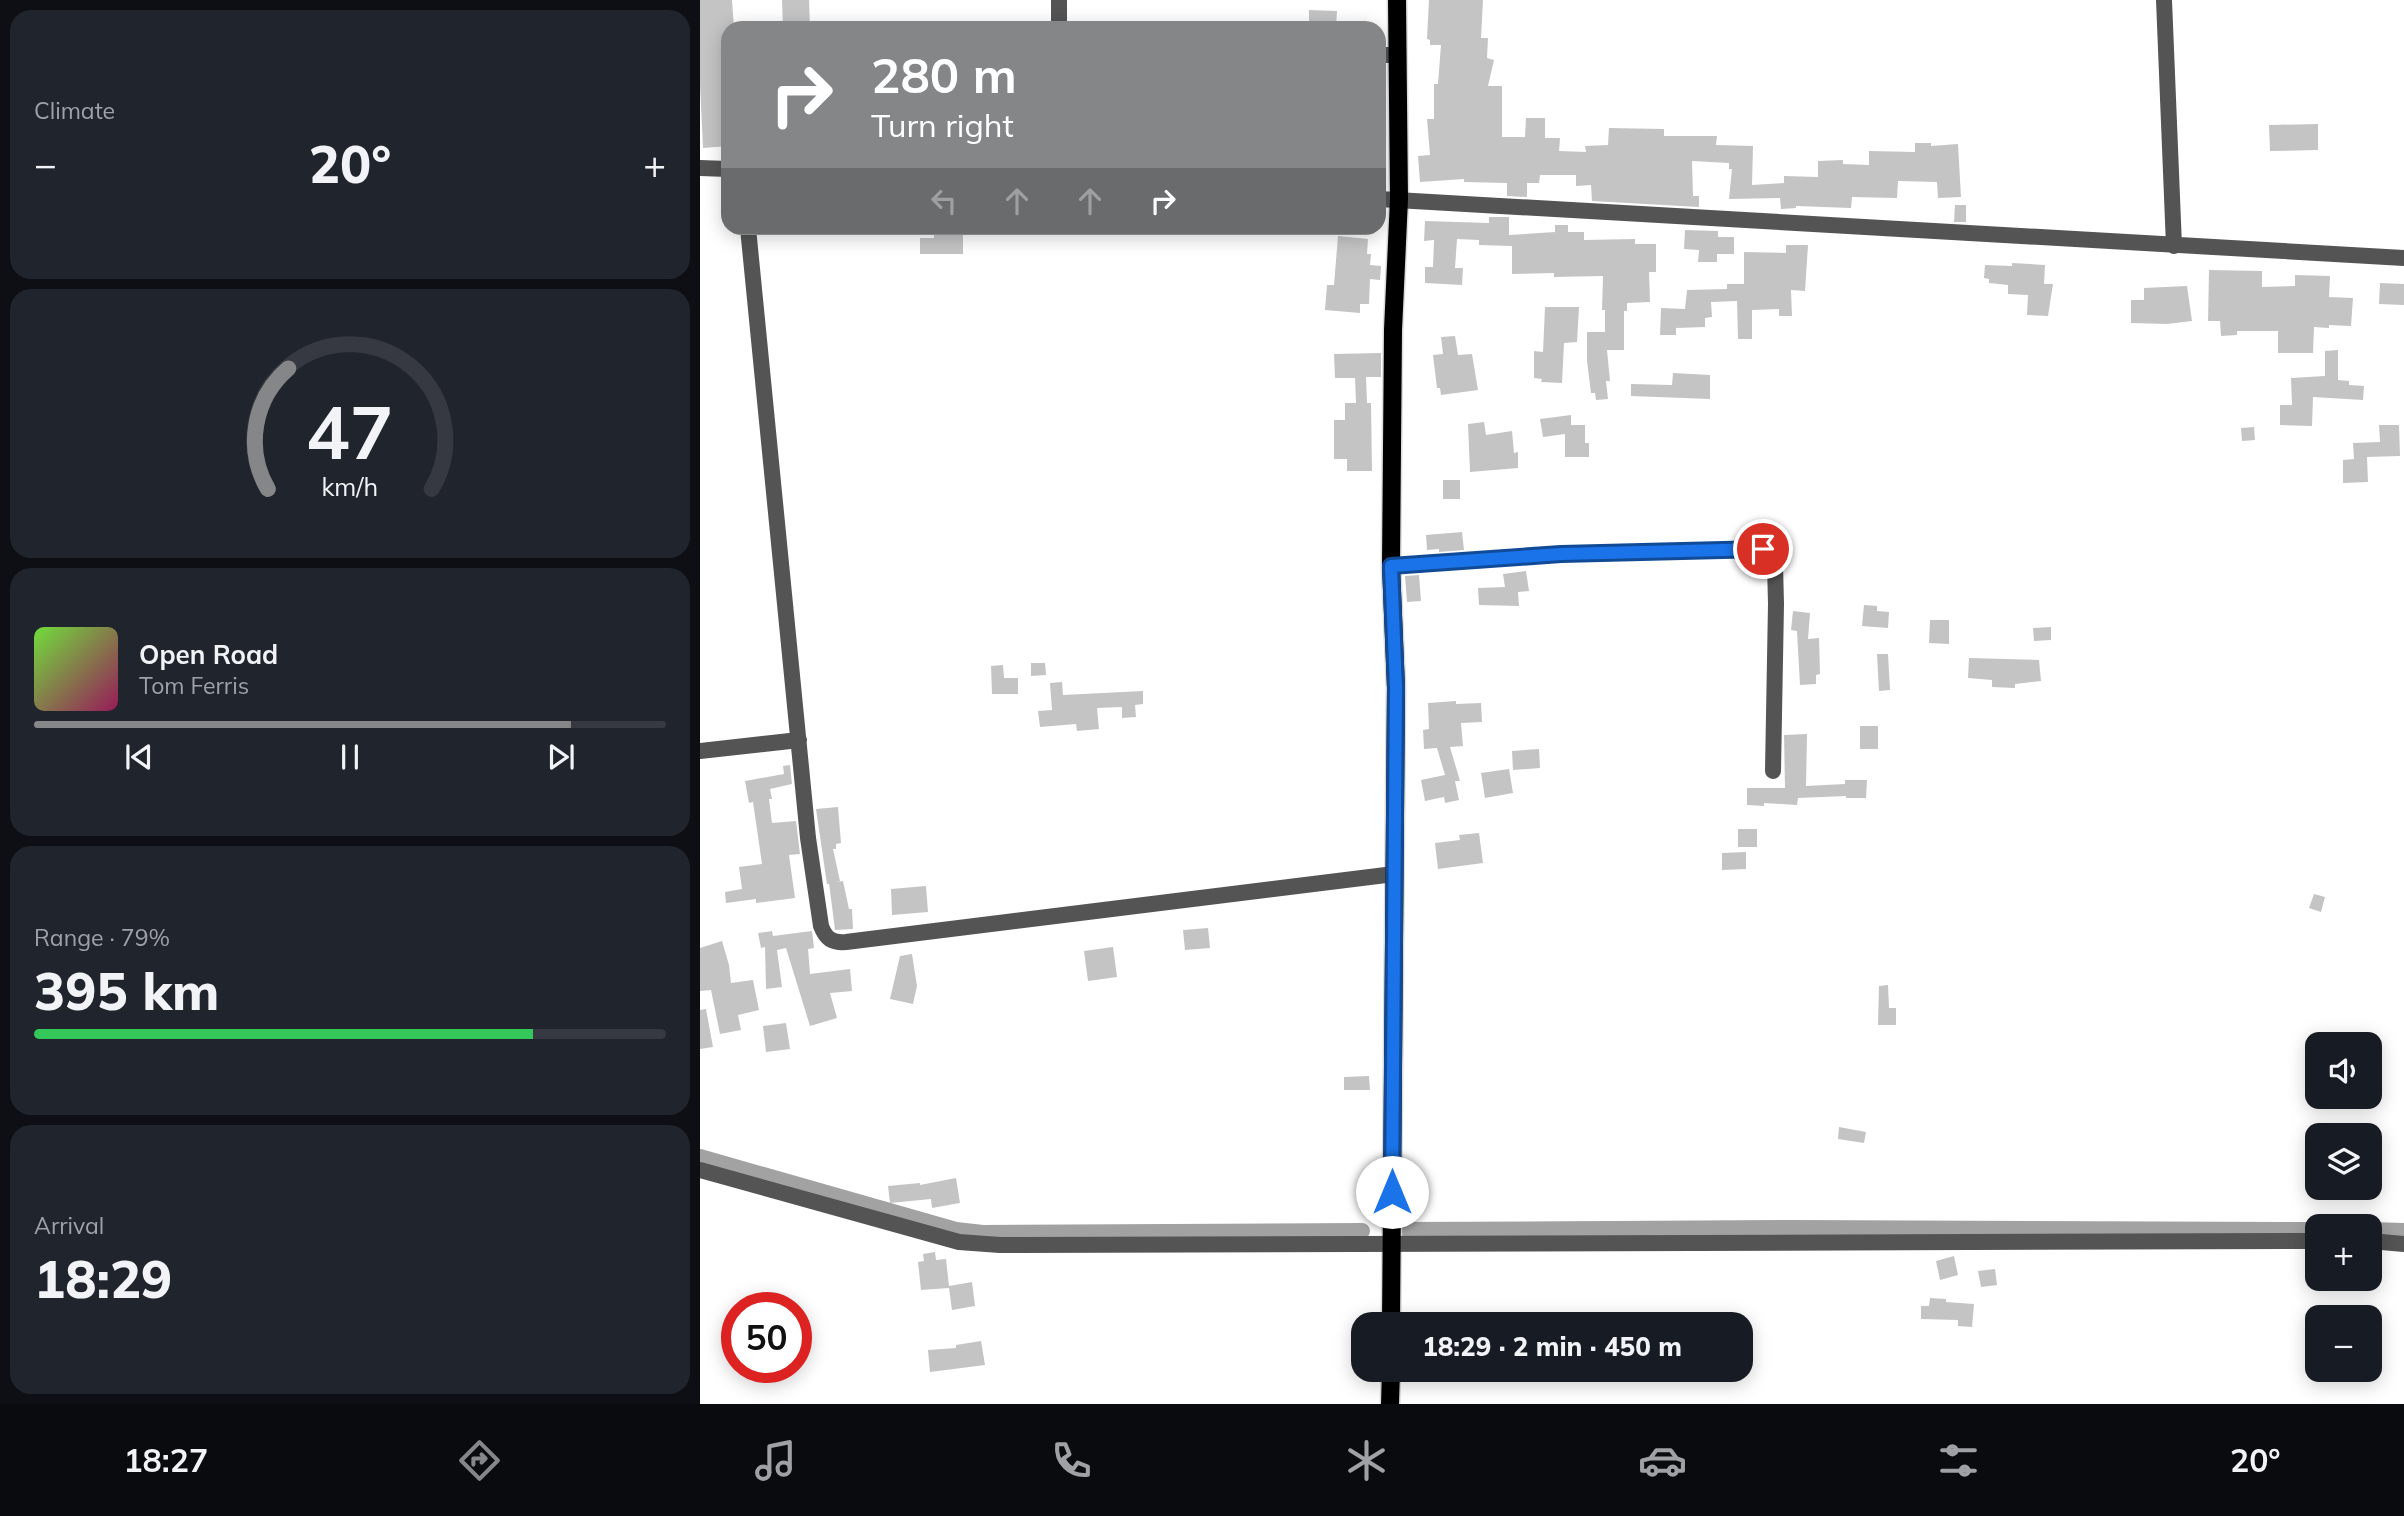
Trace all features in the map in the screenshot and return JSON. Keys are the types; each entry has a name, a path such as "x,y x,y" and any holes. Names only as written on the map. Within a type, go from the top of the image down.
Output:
{"main road":[{"path":"1391,1312 1396,688 1391,566 1393,330 1399,199 1388,55 1397,0"},
{"path":"1390,1404 1391,1382"}],"street":[{"path":"1059,0 1059,21"},
{"path":"2164,0 2174,246"},
{"path":"700,168 721,169"},
{"path":"1386,199 2404,258"},
{"path":"749,235 799,740 821,926 826,937 833,942 860,941 1394,874"},
{"path":"1391,566 1561,554 1769,551 1775,564 1776,604 1773,771"},
{"path":"700,751 799,740"},
{"path":"700,1170 959,1242 1000,1245 2305,1241"},
{"path":"2382,1242 2404,1244"}],"building":[{"path":"700,0 732,0 734,21 721,21 721,147 703,148"},
{"path":"782,0 809,0 810,21 783,21"},
{"path":"1429,0 1483,0 1481,38 1488,38 1487,58 1494,60 1488,86 1502,86 1502,137 1525,137 1526,118 1545,118 1545,138 1560,138 1559,151 1586,152 1585,146 1608,145 1609,128 1664,129 1664,136 1717,136 1716,145 1753,146 1752,185 1784,183 1784,176 1818,177 1818,161 1843,160 1843,164 1869,165 1869,151 1915,152 1915,143 1931,143 1931,146 1958,144 1961,197 1938,198 1937,182 1898,181 1897,198 1852,197 1851,208 1796,206 1781,209 1780,198 1729,199 1732,169 1729,169 1729,163 1692,161 1693,196 1699,196 1699,207 1592,201 1591,185 1576,186 1576,175 1540,175 1539,183 1527,183 1527,197 1507,196 1507,183 1464,182 1464,179 1420,182 1418,156 1430,155 1427,119 1434,119 1434,84 1438,84 1441,45 1430,45 1430,40 1427,39"},
{"path":"1309,10 1337,11 1336,21 1309,21"},
{"path":"2318,124 2318,150 2270,151 2269,125"},
{"path":"1955,205 1966,205 1966,222 1954,222"},
{"path":"1489,217 1509,217 1509,235 1555,232 1555,225 1568,225 1568,232 1584,232 1584,240 1635,239 1635,244 1656,244 1656,272 1649,272 1650,302 1627,303 1627,311 1624,311 1624,350 1607,350 1610,381 1606,381 1608,399 1596,400 1595,393 1591,393 1587,361 1587,332 1605,332 1605,310 1602,310 1603,276 1512,274 1512,246 1479,245 1479,240 1457,239 1455,268 1463,268 1462,285 1425,283 1425,267 1433,267 1434,240 1424,241 1425,221 1489,223"},
{"path":"1685,230 1718,231 1718,237 1734,237 1734,254 1717,254 1717,262 1698,262 1699,250 1684,249"},
{"path":"934,235 963,235 963,254 920,254 920,238 934,238"},
{"path":"1338,236 1368,239 1367,254 1371,254 1370,265 1381,266 1380,280 1370,279 1369,304 1360,304 1360,313 1325,310 1327,285 1334,285"},
{"path":"1786,245 1808,245 1805,291 1791,290 1792,316 1779,316 1779,309 1752,310 1752,339 1738,339 1737,301 1711,302 1712,317 1705,318 1705,327 1676,328 1676,335 1660,335 1661,308 1685,309 1687,290 1727,289 1727,284 1744,284 1744,252 1786,253"},
{"path":"2012,263 2045,265 2044,284 2053,284 2048,316 2027,315 2028,295 2008,294 2008,285 1989,283 1989,279 1984,278 1985,265 2012,266"},
{"path":"2209,270 2262,271 2262,287 2295,286 2295,275 2330,276 2329,297 2353,298 2351,326 2314,327 2313,353 2278,353 2278,331 2237,331 2237,335 2221,336 2220,321 2208,321"},
{"path":"2380,283 2404,284 2404,305 2379,304"},
{"path":"2187,286 2192,321 2167,324 2131,323 2131,300 2144,300 2144,288"},
{"path":"1545,307 1579,307 1577,342 1564,343 1562,383 1541,382 1542,379 1534,378 1534,351 1543,352"},
{"path":"1455,336 1458,355 1472,354 1478,390 1441,395 1440,388 1437,388 1433,355 1443,354 1441,337"},
{"path":"2338,350 2338,380 2349,381 2349,385 2364,386 2363,400 2313,397 2312,426 2280,425 2280,405 2292,405 2291,378 2325,376 2325,351"},
{"path":"1381,353 1381,377 1366,377 1367,403 1371,403 1372,471 1347,471 1347,459 1334,459 1334,420 1345,420 1345,403 1356,403 1355,378 1335,378 1334,354"},
{"path":"1673,373 1710,375 1710,399 1631,396 1631,384 1672,385"},
{"path":"1571,415 1571,425 1585,425 1585,443 1589,443 1589,457 1565,457 1565,434 1543,437 1540,419"},
{"path":"1484,422 1486,435 1512,431 1514,453 1518,452 1518,468 1470,472 1468,424"},
{"path":"2379,425 2399,425 2400,456 2367,457 2368,482 2343,483 2343,460 2354,459 2353,443 2380,442"},
{"path":"2254,427 2255,440 2242,441 2241,428"},
{"path":"1443,480 1460,480 1460,499 1443,499"},
{"path":"1462,532 1464,550 1427,550 1426,535"},
{"path":"1526,571 1529,591 1518,592 1519,606 1479,605 1478,588 1505,587 1503,574"},
{"path":"1419,575 1421,601 1407,602 1405,576"},
{"path":"1864,605 1877,606 1877,611 1889,612 1888,628 1862,626"},
{"path":"1793,611 1810,613 1808,639 1819,638 1820,674 1816,675 1816,684 1800,685 1797,631 1791,630"},
{"path":"1930,620 1949,620 1949,644 1929,643"},
{"path":"2051,627 2051,640 2034,641 2033,628"},
{"path":"1877,654 1888,654 1890,690 1879,691"},
{"path":"1969,658 2039,660 2041,681 2015,684 2015,688 1992,687 1992,680 1968,678"},
{"path":"1031,663 1045,663 1046,675 1031,676"},
{"path":"1003,665 1004,678 1018,678 1018,694 992,694 991,666"},
{"path":"1062,682 1063,695 1143,691 1143,704 1135,705 1136,717 1122,718 1122,707 1097,708 1099,729 1077,731 1076,724 1040,727 1038,711 1052,710 1050,683"},
{"path":"1456,701 1456,704 1481,703 1482,722 1461,723 1463,746 1450,747 1460,781 1455,781 1459,800 1445,803 1444,797 1425,801 1421,780 1445,775 1437,748 1424,749 1423,730 1429,729 1428,703"},
{"path":"1860,726 1878,726 1878,749 1860,749"},
{"path":"1807,734 1806,786 1845,784 1845,780 1867,780 1866,798 1798,798 1797,805 1747,805 1747,788 1785,788 1784,735"},
{"path":"1539,749 1540,768 1513,770 1512,751"},
{"path":"790,765 792,784 770,789 772,799 769,799 772,823 796,821 800,854 789,855 795,898 756,903 756,899 726,903 725,892 742,889 739,867 762,864 753,802 749,803 745,781 784,774 783,766"},
{"path":"1509,769 1513,793 1485,798 1481,773"},
{"path":"838,807 841,843 836,844 836,849 833,849 840,881 827,884 816,809"},
{"path":"1738,829 1757,829 1757,847 1738,847"},
{"path":"1479,833 1483,863 1438,869 1435,843 1460,840 1459,835"},
{"path":"1746,852 1746,869 1722,870 1722,853"},
{"path":"843,881 849,909 852,909 853,929 835,930 829,883"},
{"path":"926,886 928,912 892,915 891,889"},
{"path":"2314,894 2325,897 2321,912 2309,908"},
{"path":"1208,928 1210,948 1185,950 1183,930"},
{"path":"772,931 773,936 812,931 814,948 808,949 810,974 850,969 852,991 830,993 837,1018 810,1026 786,948 777,950 782,987 766,989 765,947 761,948 758,933"},
{"path":"722,941 731,983 753,980 759,1010 738,1015 741,1030 720,1034 711,990 700,991 700,948"},
{"path":"1113,947 1117,977 1088,981 1084,951"},
{"path":"912,954 917,986 913,1004 890,999 900,956"},
{"path":"1888,985 1889,1008 1896,1008 1896,1025 1878,1025 1879,986"},
{"path":"706,1009 713,1047 700,1049 700,1010"},
{"path":"786,1023 790,1049 766,1052 763,1026"},
{"path":"1369,1076 1370,1090 1344,1090 1344,1077"},
{"path":"1839,1127 1866,1132 1864,1143 1838,1139"},
{"path":"956,1178 960,1203 932,1208 931,1199 890,1203 888,1186 920,1185"},
{"path":"935,1252 936,1260 946,1259 949,1286 972,1282 975,1306 952,1310 949,1288 921,1290 918,1262 924,1261 923,1254"},
{"path":"1954,1256 1958,1275 1940,1280 1936,1261"},
{"path":"1995,1269 1997,1285 1981,1287 1978,1271"},
{"path":"1930,1298 1974,1304 1972,1327 1958,1326 1958,1320 1921,1319 1921,1306 1929,1306"},
{"path":"981,1341 985,1365 930,1372 928,1350 956,1348 956,1345"}],"waterway":[{"path":"700,1157 956,1230 983,1233 1362,1231"},
{"path":"1406,1230 2305,1230"},
{"path":"2382,1230 2404,1231"}],"route":[{"path":"1392,1192 1396,688 1391,566 1561,554 1763,549"}]}
